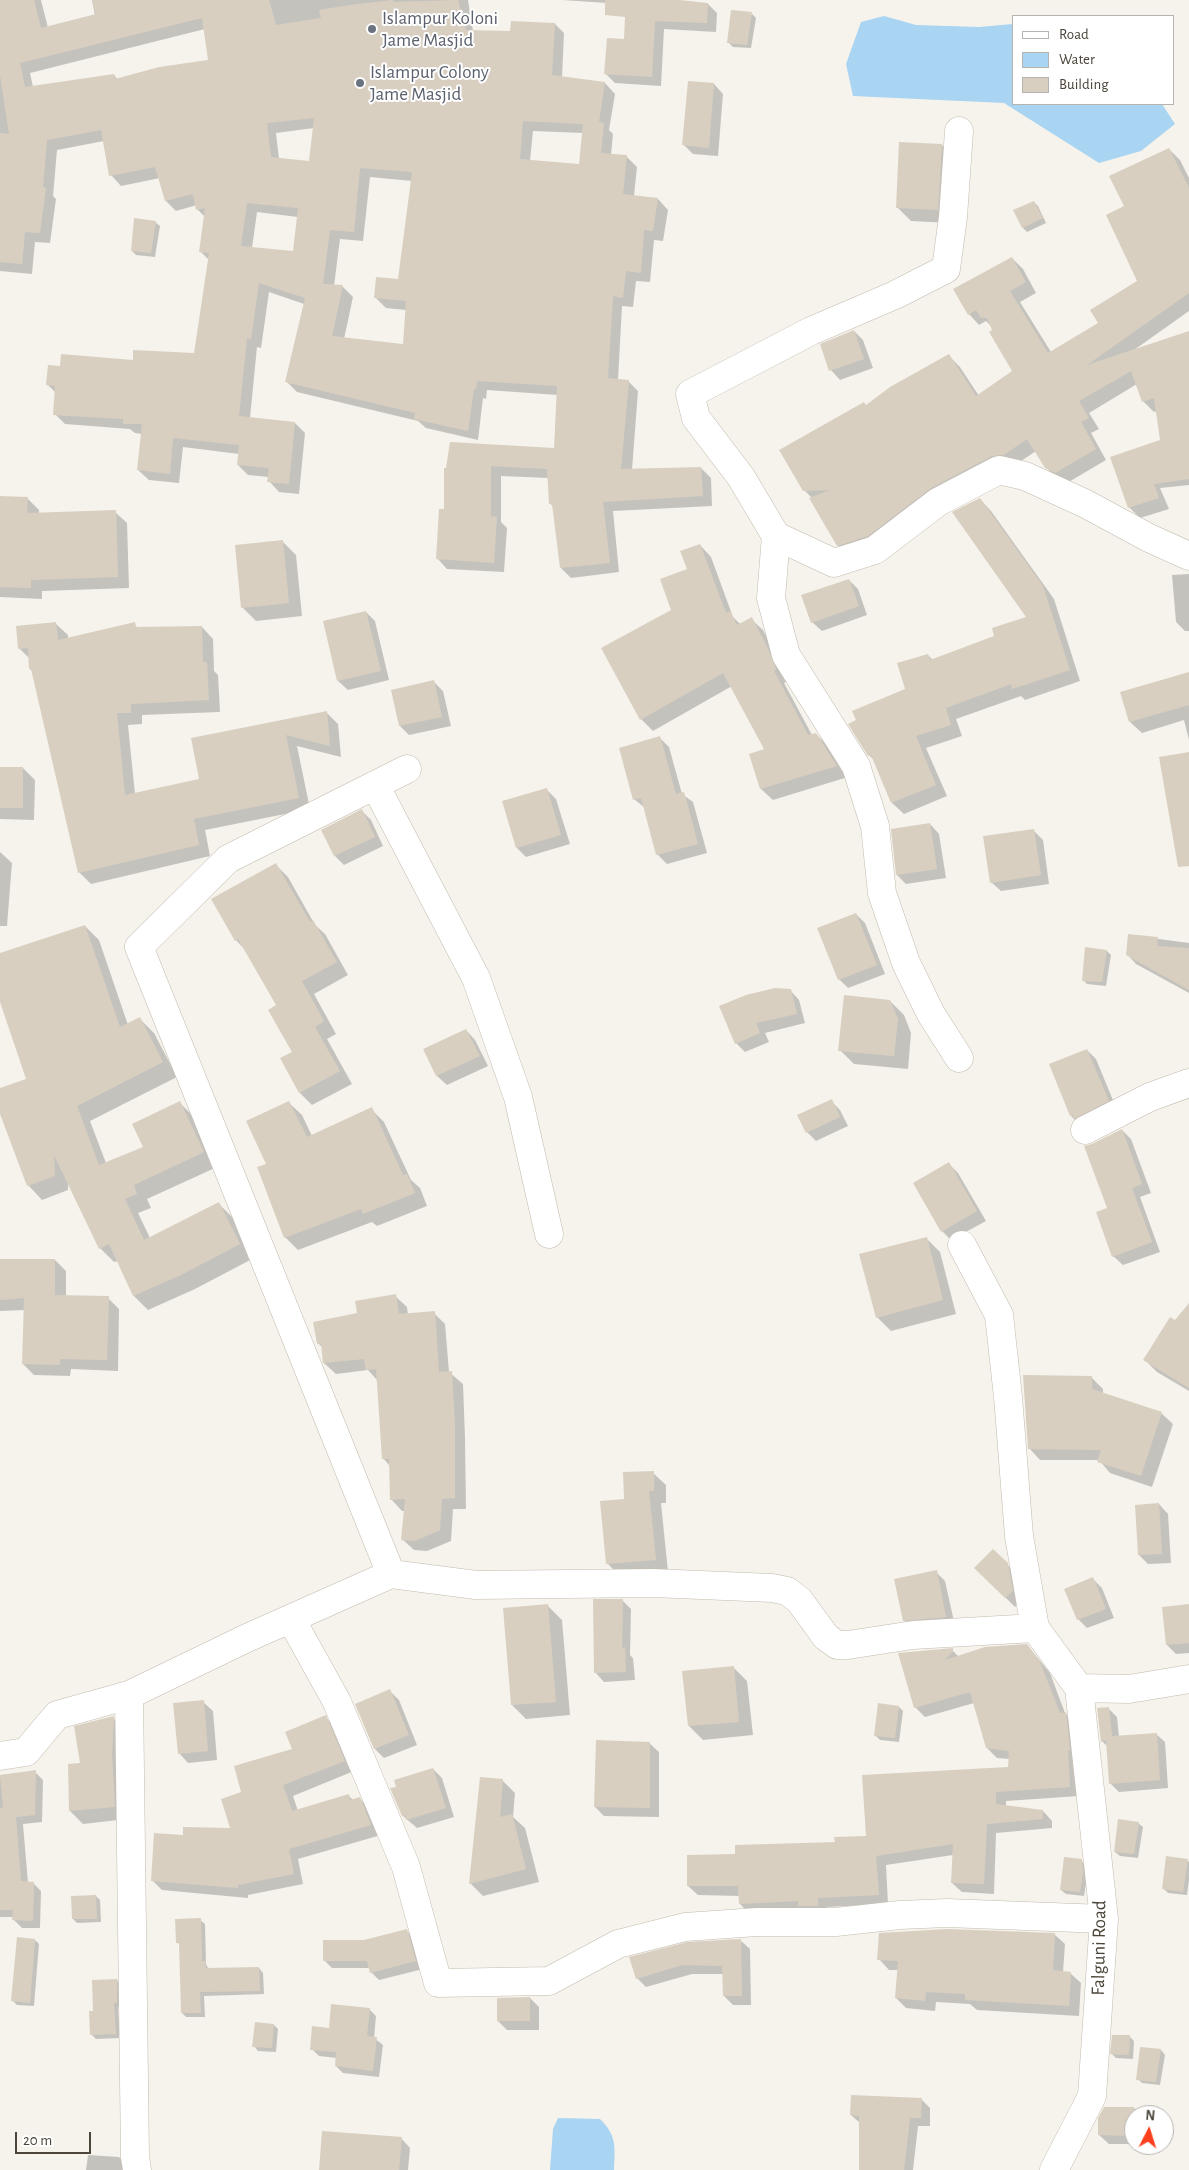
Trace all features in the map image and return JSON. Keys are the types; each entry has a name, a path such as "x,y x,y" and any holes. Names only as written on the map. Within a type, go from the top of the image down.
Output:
{"street":[{"path":"959,131 953,217 946,269 895,295 811,331 690,394 696,418 741,477 776,536 834,562 875,550 938,502 999,470 1025,476 1086,504 1148,538 1189,556"},
{"path":"776,536 771,598 786,655 856,766 875,826 882,893 906,964 931,1014 959,1058"},
{"path":"391,1574 139,946 228,859 407,769"},
{"path":"375,785 476,978 518,1097 549,1234"},
{"path":"1085,1130 1150,1097 1189,1083"},
{"path":"962,1245 998,1315 1008,1397 1019,1536 1036,1628 1079,1688 1129,1688 1189,1679"},
{"path":"0,1756 26,1752 58,1716 129,1695 391,1574 476,1585 644,1583 772,1588 787,1591 798,1600 826,1637 837,1645 913,1635 1036,1628"},
{"path":"291,1619 336,1702 406,1867 438,1983 549,1981 618,1944 685,1926 757,1922 836,1922 900,1915 947,1913 1104,1919"},
{"name":"Falguni Road","path":"1054,2170 1092,2096 1104,1919 1079,1688"},
{"path":"129,1695 135,2157 137,2170"}],"water":[{"path":"884,16 916,25 979,27 1012,24 1012,105 1163,105 1175,124 1141,151 1099,163 1004,103 853,96 846,64 861,22"},
{"path":"558,2118 600,2119 610,2131 614,2142 614,2170 550,2170 553,2129"}],"building":[{"path":"0,0 34,0 41,28 96,14 92,0 269,0 276,25 321,18 319,10 350,5 393,0 393,2 458,0 466,30 510,31 511,21 555,23 552,75 605,82 599,122 604,123 601,153 627,155 623,194 658,198 653,231 644,230 641,273 626,271 623,298 613,296 608,378 629,380 621,469 701,467 703,496 603,502 610,563 560,568 552,504 549,504 547,469 491,466 491,516 497,517 494,563 436,559 439,509 444,509 444,468 446,468 450,442 554,448 557,386 477,381 476,389 474,389 468,431 414,419 415,413 285,382 305,298 259,283 251,339 247,338 239,416 295,422 289,484 267,482 269,468 237,465 239,445 173,438 170,474 137,470 142,424 123,424 123,419 53,415 55,386 46,385 48,365 60,366 61,354 133,360 133,350 194,353 209,253 199,252 205,208 196,210 193,194 165,201 155,167 109,176 101,130 47,140 43,187 46,188 40,233 25,232 22,264 0,262 0,133 9,134 0,75","holes":["202,18 208,60 159,67 115,79 114,74 25,87 20,63","314,118 309,161 271,157 267,123","523,121 583,124 579,164 520,159","360,168 412,172 398,279 376,277 374,298 406,301 403,344 332,336 343,285 323,284 330,230 354,232","247,203 298,208 293,251 241,246"]},
{"path":"605,0 679,0 708,3 707,23 655,21 652,77 604,74 607,38 624,39 625,17 605,15"},
{"path":"731,10 752,12 747,45 727,43"},
{"path":"688,81 714,83 709,148 682,145"},
{"path":"899,142 942,144 938,210 896,208"},
{"path":"1169,148 1189,188 1189,293 1087,365 1189,331 1189,479 1154,484 1159,498 1128,508 1110,457 1160,440 1154,398 1142,402 1131,371 1079,401 1089,418 1081,422 1096,449 1055,473 1045,468 1027,439 1004,455 992,456 931,488 868,536 837,546 809,498 830,490 803,491 779,450 864,402 866,405 890,387 949,354 976,396 1012,371 989,332 992,330 987,318 981,318 976,310 968,315 953,289 1012,257 1026,282 1010,291 1048,353 1098,323 1090,310 1137,281 1106,215 1124,206 1109,176"},
{"path":"1034,201 1043,218 1022,228 1013,210"},
{"path":"134,218 156,221 151,253 131,251"},
{"path":"854,330 864,359 829,371 820,344"},
{"path":"0,496 28,497 27,513 116,510 118,577 31,580 31,588 0,587"},
{"path":"980,498 1043,586 1070,670 1012,689 1011,684 946,708 951,725 916,736 936,785 891,803 871,755 868,756 848,724 856,720 852,711 905,689 897,663 928,654 930,660 994,636 992,628 1026,617 952,512"},
{"path":"283,540 289,603 241,608 235,545"},
{"path":"700,544 726,613 730,611 737,625 752,617 768,649 776,669 774,671 808,735 816,733 837,766 760,789 749,754 764,749 723,673 640,720 601,648 671,610 660,579 687,569 680,551"},
{"path":"849,579 859,606 811,623 801,595"},
{"path":"366,611 381,671 337,681 323,621"},
{"path":"56,622 58,640 135,622 136,627 202,626 203,662 207,662 209,700 131,704 131,713 117,713 125,795 199,779 191,738 327,711 330,746 286,735 299,798 194,819 199,845 78,873 31,669 29,669 28,648 18,649 16,626"},
{"path":"1189,672 1189,705 1129,722 1120,692"},
{"path":"434,680 442,717 399,726 391,690"},
{"path":"660,736 676,794 684,792 698,844 656,855 641,798 633,800 619,748"},
{"path":"1189,752 1189,866 1178,867 1159,757"},
{"path":"0,767 23,767 23,808 0,808"},
{"path":"547,788 561,835 516,848 502,801"},
{"path":"362,809 375,837 334,856 321,830"},
{"path":"930,823 937,869 896,875 891,829"},
{"path":"1034,829 1041,875 990,883 983,836"},
{"path":"276,863 310,922 313,920 337,962 302,981 324,1021 315,1027 340,1071 299,1093 280,1058 292,1052 268,1010 276,1005 238,939 235,941 211,899"},
{"path":"856,913 877,965 838,980 817,928"},
{"path":"85,925 120,1027 140,1017 163,1062 77,1106 99,1165 143,1147 132,1124 180,1101 204,1152 134,1185 137,1194 125,1199 144,1240 219,1202 240,1244 181,1275 133,1296 109,1244 99,1249 54,1155 55,1176 27,1186 0,1114 0,1088 26,1079 0,1002 0,953"},
{"path":"1128,934 1158,937 1157,946 1189,948 1189,990 1126,955"},
{"path":"1085,947 1107,950 1102,982 1082,981"},
{"path":"775,988 791,989 797,1014 756,1023 760,1033 735,1044 719,1006 746,995"},
{"path":"844,995 890,1000 898,1019 894,1056 838,1051"},
{"path":"466,1029 480,1056 436,1076 423,1049"},
{"path":"1087,1049 1109,1101 1074,1119 1073,1115 1070,1116 1049,1064"},
{"path":"832,1099 840,1117 806,1133 797,1115"},
{"path":"289,1101 307,1137 372,1107 403,1175 407,1174 415,1193 363,1214 361,1209 284,1238 257,1167 266,1164 246,1121"},
{"path":"1122,1129 1142,1184 1132,1188 1152,1242 1112,1257 1096,1212 1107,1208 1084,1146"},
{"path":"949,1162 977,1211 941,1232 913,1183"},
{"path":"927,1237 943,1300 876,1318 859,1254"},
{"path":"0,1259 55,1259 55,1295 109,1296 107,1360 60,1359 60,1365 22,1364 24,1298 0,1300"},
{"path":"396,1294 399,1314 435,1311 439,1372 452,1371 455,1426 455,1498 442,1499 440,1530 415,1541 401,1540 405,1499 390,1500 389,1459 382,1459 376,1369 366,1370 364,1359 323,1363 321,1343 317,1344 313,1322 357,1313 355,1301"},
{"path":"1189,1303 1189,1388 1143,1360 1170,1317 1175,1320"},
{"path":"1023,1375 1092,1376 1092,1389 1162,1412 1141,1476 1097,1462 1101,1450 1028,1449"},
{"path":"654,1471 654,1491 649,1491 656,1560 606,1564 600,1501 624,1499 623,1472"},
{"path":"1159,1503 1162,1554 1138,1555 1135,1505"},
{"path":"993,1549 1008,1563 1013,1591 1005,1598 974,1568"},
{"path":"937,1570 946,1617 903,1621 894,1579"},
{"path":"1093,1577 1106,1609 1077,1620 1064,1589"},
{"path":"593,1599 623,1599 622,1648 625,1647 626,1672 594,1673"},
{"path":"548,1604 556,1702 511,1705 503,1608"},
{"path":"1189,1604 1189,1643 1166,1645 1162,1607"},
{"path":"1027,1644 1040,1662 1060,1713 1066,1712 1070,1750 1068,1751 1070,1787 996,1792 996,1804 1043,1810 1043,1819 987,1824 984,1884 951,1883 953,1844 876,1856 879,1895 818,1898 818,1906 798,1906 798,1901 739,1904 738,1886 687,1886 687,1855 735,1854 735,1845 835,1842 834,1837 866,1836 862,1775 1008,1767 1009,1751 986,1748 970,1692 914,1708 898,1653 953,1648 953,1651 945,1660 985,1647"},
{"path":"734,1666 739,1722 688,1726 682,1671"},
{"path":"390,1689 409,1735 374,1749 355,1704"},
{"path":"204,1700 208,1751 178,1754 173,1703"},
{"path":"878,1703 899,1706 895,1738 874,1736"},
{"path":"1109,1707 1112,1736 1157,1733 1160,1780 1109,1784 1106,1740 1101,1742 1097,1708"},
{"path":"326,1715 345,1761 283,1785 292,1811 349,1794 350,1800 360,1797 371,1825 289,1849 294,1874 238,1885 238,1888 151,1881 154,1833 183,1835 183,1827 230,1828 221,1799 241,1792 234,1766 292,1749 285,1732"},
{"path":"114,1716 112,1754 115,1807 69,1811 68,1764 80,1763 74,1726"},
{"path":"596,1740 650,1742 650,1808 594,1807"},
{"path":"433,1768 446,1808 406,1820 405,1815 402,1816 390,1788 396,1787 394,1780"},
{"path":"36,1770 35,1815 16,1817 21,1881 34,1882 33,1921 12,1920 13,1910 0,1910 0,1808 3,1808 0,1775"},
{"path":"480,1777 503,1779 500,1817 512,1814 526,1869 469,1884"},
{"path":"1118,1819 1139,1822 1134,1854 1114,1852"},
{"path":"1166,1856 1188,1859 1183,1892 1162,1889"},
{"path":"1064,1857 1082,1859 1083,1872 1080,1892 1060,1890"},
{"path":"96,1895 97,1919 72,1919 71,1896"},
{"path":"201,1918 202,1961 205,1961 206,1968 259,1967 260,1991 200,1992 201,2013 181,2013 179,1943 176,1943 175,1919"},
{"path":"407,1929 416,1961 370,1973 367,1961 323,1961 323,1940 364,1940"},
{"path":"947,1929 1055,1933 1053,1970 1071,1972 1069,2006 965,2000 965,1994 926,1992 925,2001 895,1998 898,1961 877,1960 879,1933"},
{"path":"17,1937 35,1939 30,2003 11,2001"},
{"path":"741,1939 742,1996 723,1996 722,1966 682,1965 636,1979 629,1957 687,1942"},
{"path":"117,1979 117,2003 114,2003 116,2034 90,2035 89,2011 93,2011 92,1980"},
{"path":"530,1997 530,2021 497,2021 497,1998"},
{"path":"331,2004 370,2008 367,2036 377,2037 373,2071 335,2066 336,2052 310,2050 312,2026 329,2028"},
{"path":"255,2022 274,2024 272,2048 252,2047"},
{"path":"1112,2035 1130,2035 1129,2055 1110,2054"},
{"path":"1140,2047 1161,2049 1156,2082 1136,2080"},
{"path":"851,2095 922,2098 921,2118 910,2118 904,2170 859,2170 859,2116 850,2115"},
{"path":"1104,2107 1124,2107 1124,2136 1098,2135 1098,2118"},
{"path":"322,2131 402,2137 399,2170 319,2170"}],"place":[{"name":"Islampur Koloni Jame Masjid","path":"372,29"},
{"name":"Islampur Colony Jame Masjid","path":"360,83"}]}
